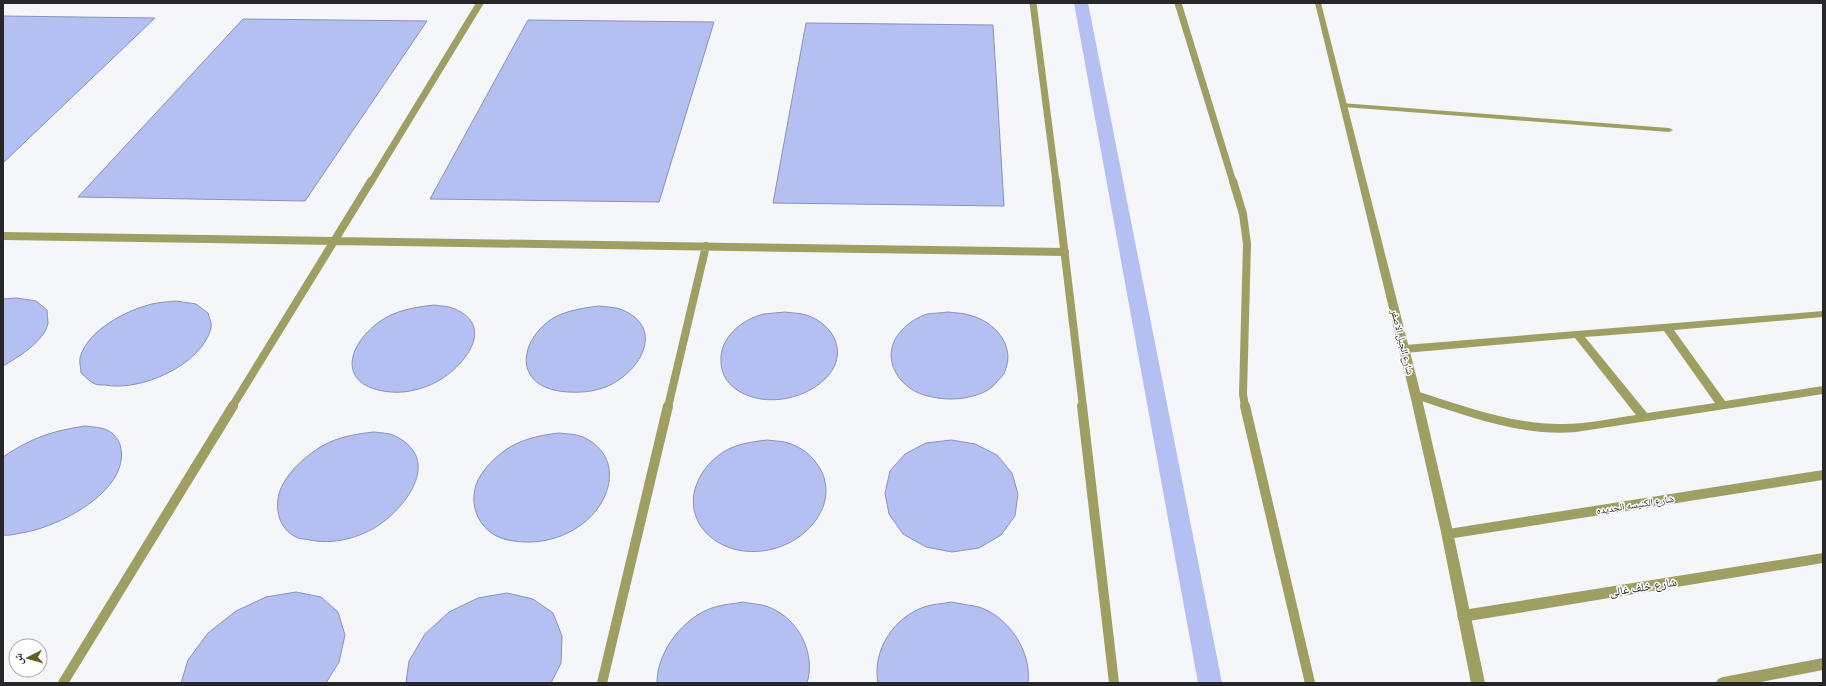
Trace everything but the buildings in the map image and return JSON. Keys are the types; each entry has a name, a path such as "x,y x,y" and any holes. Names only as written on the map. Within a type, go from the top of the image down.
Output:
{"street":[{"name":"شارع الجبل الاصفر","path":"1318,3 1416,395 1448,534 1463,616 1478,683"},
{"path":"1344,105 1670,130"},
{"path":"1405,349 1823,314"},
{"path":"1666,327 1723,406"},
{"path":"1577,334 1645,418"},
{"path":"1416,395 1478,415 1522,425 1554,428 1584,428 1823,390"},
{"name":"شارع الكنيسه الجديده","path":"1448,534 1823,475"},
{"name":"شارع خلف غالى","path":"1463,616 1823,558"},
{"path":"1723,683 1821,668"}],"lane":[{"path":"63,683 480,3"},
{"path":"1033,3 1065,252 1114,683"},
{"path":"1178,3 1243,214 1247,244 1243,394 1250,432 1310,683"},
{"path":"3,236 1065,252"},
{"path":"602,683 706,246"}],"water":[{"path":"3,16 155,18 3,163"},
{"path":"243,19 427,21 305,201 78,197"},
{"path":"528,20 714,22 659,202 430,199"},
{"path":"806,23 993,25 1004,206 773,203"},
{"path":"17,298 36,301 47,310 48,323 42,336 30,348 3,366 3,299"},
{"path":"176,301 196,304 208,313 211,324 211,328 205,341 196,354 183,364 152,380 119,386 94,384 81,373 80,358 84,348 99,330 120,316 131,311 155,303"},
{"path":"434,305 455,309 467,316 473,325 475,334 473,344 468,354 460,363 438,381 411,391 391,392 372,388 360,381 354,372 352,361 356,349 363,337 374,326 393,314 410,309"},
{"path":"599,306 620,309 633,316 641,324 645,333 645,342 637,362 629,371 620,379 606,387 583,392 559,391 544,386 533,379 528,369 526,358 529,347 543,326 555,317 566,313"},
{"path":"785,312 804,314 825,325 836,341 837,360 833,369 817,386 793,397 767,400 755,398 743,393 732,386 724,375 721,362 721,353 724,345 734,331 748,320 764,314"},
{"path":"948,312 967,314 978,318 994,328 1005,343 1008,352 1008,361 1003,376 990,389 982,393 955,399 928,396 907,386 894,370 892,350 895,340 902,330 910,323 924,315"},
{"path":"85,426 107,430 118,440 121,449 120,465 113,480 102,493 70,516 36,530 12,535 3,535 3,457 13,450 42,436 62,430"},
{"path":"374,432 389,434 397,437 410,447 417,458 418,470 415,482 409,495 390,517 371,530 355,537 327,542 299,538 291,534 281,522 278,514 278,499 280,491 290,473 305,458 322,446 334,440 347,436"},
{"path":"559,433 583,437 596,446 605,457 609,469 609,482 599,507 578,527 553,539 526,542 508,540 491,533 480,520 476,512 474,494 478,479 486,468 500,454 510,447 534,437"},
{"path":"767,440 791,444 806,452 815,461 824,478 826,494 824,504 817,519 806,531 779,547 763,551 747,551 731,548 716,541 705,532 698,521 694,510 696,486 701,475 709,464 724,451 742,444"},
{"path":"951,440 975,444 997,455 1012,473 1018,494 1015,516 1001,535 979,548 952,552 926,547 903,534 889,514 885,493 890,471 905,454 926,443"},
{"path":"296,592 321,597 338,612 345,635 339,662 326,683 181,683 188,660 208,633 236,611 266,597"},
{"path":"507,593 533,599 553,613 562,636 561,663 551,683 406,683 409,661 425,634 449,612 478,598"},
{"path":"743,602 768,607 781,613 797,629 807,650 809,672 807,683 657,683 658,671 667,647 674,636 683,627 693,618 718,606"},
{"path":"951,602 979,607 990,612 1009,627 1022,648 1026,659 1028,683 878,683 878,659 887,637 894,627 913,612 924,607"}],"waterway":[{"path":"1081,3 1210,683"}]}
